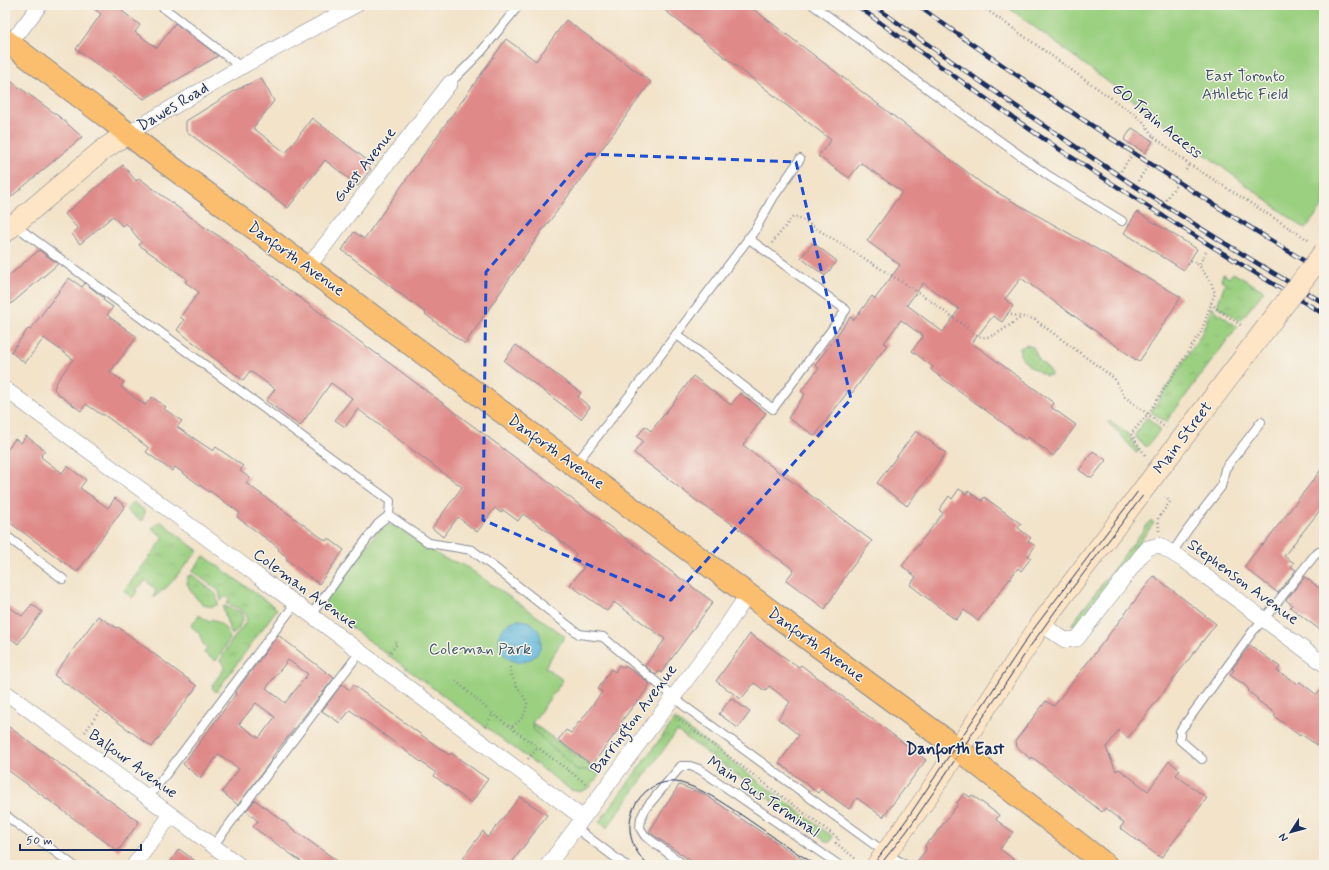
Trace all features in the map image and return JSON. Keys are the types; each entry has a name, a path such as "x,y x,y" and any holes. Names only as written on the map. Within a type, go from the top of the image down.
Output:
{"main road":[{"name":"Danforth Avenue","path":"8,42 127,134 958,749 1106,865"}],"street":[{"path":"8,42 40,5"},
{"name":"Dawes Road","path":"8,225 104,150 127,134 241,67 356,5"},
{"name":"Guest Avenue","path":"308,267 450,83"},
{"name":"Main Street","path":"881,859 922,804 1041,624 1146,486 1318,248"},
{"name":"Coleman Avenue","path":"5,389 360,652 579,823"},
{"path":"1041,624 1065,640 1077,639 1148,548 1164,544"},
{"name":"Stephenson Avenue","path":"1164,544 1324,664"},
{"name":"Barrington Avenue","path":"548,865 728,624 748,594"},
{"name":"Balfour Avenue","path":"5,692 239,865"},
{"path":"134,865 171,815"}],"lane":[{"path":"160,5 241,67"},
{"path":"450,83 481,52 519,5"},
{"path":"813,5 975,124 1049,176 1122,221"},
{"path":"574,466 755,230 772,198 800,159"},
{"path":"8,225 390,501 389,515 378,524 311,615"},
{"path":"676,334 773,409 846,310 748,238"},
{"path":"1164,544 1189,528 1221,488 1225,469 1261,422"},
{"path":"389,515 429,543 472,550 579,634 603,637 683,705 881,859 904,865"},
{"path":"5,535 63,579"},
{"path":"1202,759 1180,740 1180,730 1253,631 1314,556 1319,552 1324,551"},
{"path":"148,798 295,604"},
{"path":"213,846 360,652"},
{"name":"Main Bus Terminal","path":"684,865 645,836 640,828 641,818 646,808 681,766 699,768 839,865"},
{"path":"5,815 73,865"},
{"path":"579,823 625,865"}],"path":[{"name":"GO Train Access","path":"980,5 1142,120 1153,136 1189,164 1318,248"},
{"path":"1150,140 1153,136"},
{"path":"1121,171 1131,156"},
{"path":"1186,170 1189,164"},
{"path":"1138,181 1148,167"},
{"path":"1166,200 1176,185"},
{"path":"781,232 793,217 798,217 921,294 981,337 993,336 1022,317"},
{"path":"1199,265 1207,250"},
{"path":"1145,455 1131,434 1148,414 1201,332 1215,293 1211,283 1199,265 1190,260"},
{"path":"1211,303 1242,326"},
{"path":"1008,314 1034,319 1114,378 1126,397 1166,428"},
{"path":"1164,544 1158,518 1170,502 1165,497"},
{"path":"386,657 397,644 396,642"},
{"path":"510,663 510,672 514,682 527,703 525,714 511,727"},
{"path":"456,681 493,714 592,788"},
{"path":"82,736 101,710"},
{"path":"484,729 493,714"},
{"path":"675,716 839,839 836,843 856,858"},
{"path":"527,761 538,747"}],"highlighted area":[{"path":"588,154 796,162 851,399 671,600 483,520 486,272"}],"green space":[{"name":"East Toronto Athletic Field","path":"1005,5 1324,5 1324,205 1305,229"},
{"path":"1233,273 1264,291 1240,321 1217,306 1225,283 1221,280 1223,274 1229,278"},
{"path":"1212,306 1237,327 1166,422 1151,412 1202,333"},
{"path":"1026,345 1033,347 1039,360 1050,370 1051,375 1046,376 1028,365 1020,353 1020,348"},
{"path":"1147,417 1160,430 1147,447 1139,441 1135,435"},
{"path":"1109,421 1128,434 1139,451 1136,453 1119,433 1108,423"},
{"path":"133,502 145,511 142,521 126,510"},
{"path":"1151,520 1154,523 1080,622 1074,626 1071,625"},
{"path":"160,521 198,551 167,587 153,598 156,590 145,580 143,584 137,588 136,593 132,598 124,591 164,538 152,528"},
{"name":"Coleman Park","path":"388,525 396,526 443,558 464,565 565,636 545,667 563,680 532,723 601,773 589,788 580,792 571,790 322,606 379,530"},
{"path":"204,556 277,609 216,692 213,689 213,684 224,669 224,664 220,661 245,622 246,614 243,611 227,604 229,599 226,596 221,601 219,591 192,571"},
{"path":"192,575 216,594 218,604 208,606 195,597 187,583 188,576"},
{"path":"224,606 241,612 243,618 238,629 232,635 227,622"},
{"path":"199,615 209,622 212,619 219,623 226,629 229,635 230,639 216,661 204,653 207,648 203,644 199,633 191,626"},
{"path":"675,719 833,837 829,843 677,731 607,828 599,822"},
{"path":"532,723 601,773 578,770 573,767 533,729"}],"water":[{"path":"520,620 535,626 541,641 535,656 520,662 505,656 499,641 505,626"}],"building":[{"path":"89,5 127,5 122,11 140,25 135,32 157,48 175,23 218,56 144,99 76,49 101,14"},
{"path":"658,5 748,5 984,185 1181,297 1139,362 1021,278 1005,299 1013,306 1002,322 993,316 972,343 1054,403 1051,407 1076,425 1053,456 1028,437 1026,440 931,370 933,367 912,351 923,336 901,320 884,343 887,345 852,393 849,390 815,436 788,418 805,394 801,391 819,368 815,365 850,317 854,320 872,296 875,299 900,265 867,241 902,192 861,163 849,178 818,156 831,140","holes":["923,283 959,309 943,332 907,305"]},
{"path":"566,20 651,82 543,229 465,344 342,250 354,232 364,239 506,39 536,61"},
{"path":"5,77 61,118 82,137 5,202"},
{"path":"261,78 274,101 253,128 286,153 312,118 372,164 369,168 371,169 358,186 325,160 288,208 186,131 186,121 236,90"},
{"path":"1132,128 1153,141 1145,153 1124,140"},
{"path":"123,165 136,181 139,178 204,227 219,236 278,280 282,285 713,602 661,673 659,671 656,675 645,666 665,639 614,602 607,611 570,585 584,567 573,559 576,554 561,541 523,514 518,521 503,510 501,513 495,508 477,532 458,517 443,537 432,528 462,487 358,409 345,427 335,420 352,398 331,383 300,426 266,401 275,389 250,371 243,380 177,330 184,320 180,317 199,292 185,282 187,279 139,245 141,242 126,223 122,226 113,216 80,244 72,234 78,229 65,214"},
{"path":"1137,212 1197,249 1184,270 1124,233"},
{"path":"813,243 837,261 825,276 801,258"},
{"path":"39,250 58,264 5,309 5,279"},
{"path":"69,278 82,287 85,283 104,298 103,300 113,307 107,315 137,337 110,372 124,382 121,387 145,405 152,397 166,407 164,409 182,421 177,427 213,451 216,447 243,466 240,471 250,478 246,483 326,541 328,538 344,550 319,584 286,559 287,557 278,550 279,548 237,517 240,513 210,491 209,492 175,467 172,471 146,452 149,448 103,414 102,415 86,404 81,411 58,394 54,389 56,383 73,359 44,338 25,363 11,352 28,329 30,330"},
{"path":"516,345 581,393 578,397 590,407 581,419 504,361"},
{"path":"693,376 731,405 740,393 766,413 743,445 872,541 847,574 825,609 786,580 794,570 735,526 697,501 634,453 643,441 637,437 645,426 651,431"},
{"path":"916,431 946,453 907,506 877,483"},
{"path":"26,436 45,450 41,457 62,473 67,466 86,480 80,488 108,508 115,498 125,506 77,572 5,519 5,453 15,439 21,443"},
{"path":"1093,451 1106,460 1092,478 1079,470"},
{"path":"1324,466 1324,505 1284,556 1294,563 1291,567 1296,570 1278,593 1244,567 1262,544 1263,545"},
{"path":"959,489 966,494 968,491 982,501 984,497 1021,524 1018,528 1031,538 1028,541 1035,546 1028,556 1031,558 1021,571 1018,568 978,621 964,610 956,620 910,585 916,577 902,566 943,513 939,510 949,496 952,499"},
{"path":"1154,576 1216,624 1128,738 1119,730 1106,748 1116,771 1119,769 1148,791 1169,761 1180,770 1176,775 1207,798 1161,858 1120,828 1124,823 1105,808 1102,812 1032,757 1031,759 1017,747 1016,740 1046,701 1054,706"},
{"path":"1305,577 1324,592 1324,633 1290,607 1292,605 1286,600"},
{"path":"5,604 22,616 32,604 42,612 18,644 5,634"},
{"path":"98,616 117,628 118,627 197,686 152,747 54,675"},
{"path":"750,634 799,667 801,665 926,760 883,817 857,798 849,809 821,789 818,793 779,763 799,735 778,719 790,702 769,686 765,691 754,683 741,699 716,681"},
{"path":"278,635 334,678 272,757 273,758 238,805 222,792 239,769 219,754 200,778 183,764 236,694 235,693","holes":["288,660 308,674 285,703 266,688","256,703 275,717 259,738 239,724"]},
{"path":"1250,645 1280,667 1277,671 1298,684 1300,682 1317,695 1324,686 1324,750 1301,734 1300,736 1274,716 1276,714 1257,700 1258,699 1248,691 1249,690 1246,686 1230,675 1234,670 1232,669"},
{"path":"619,665 624,668 625,666 650,684 638,702 637,701 621,722 623,723 592,765 558,740 566,730 571,733 580,722 602,692 598,689 611,669 615,672"},
{"path":"342,684 350,690 353,685 449,755 451,753 488,779 471,803 434,776 436,773 350,710 340,723 322,711"},
{"path":"731,698 750,712 738,728 719,714"},
{"path":"5,724 139,822 118,851 5,768"},
{"path":"679,785 704,794 811,865 697,865 649,832"},
{"path":"964,793 970,797 972,795 999,815 996,820 1013,832 1000,849 1021,865 914,865 926,850 925,845 929,840 931,840 958,804 957,803"},
{"path":"520,797 547,815 510,865 473,865 463,858 483,831 487,838"},
{"path":"255,800 343,865 306,865 253,827 258,821 246,811"},
{"path":"179,849 201,865 168,865"}],"tram line":[{"path":"873,865 907,819 1032,631 1324,246"},
{"path":"880,865 907,831 1029,648 1064,599 1324,258"},
{"path":"648,865 635,849 630,830 631,816 638,801 649,789 656,785 672,782 681,783 712,796 816,865"}],"railway":[{"path":"856,5 931,60 1059,149 1190,233 1324,314"},
{"path":"873,5 928,45 1095,160 1208,233 1324,303"},
{"path":"917,5 1118,143 1220,209 1324,273"}],"district":[{"name":"Danforth East","path":"955,749"}]}
